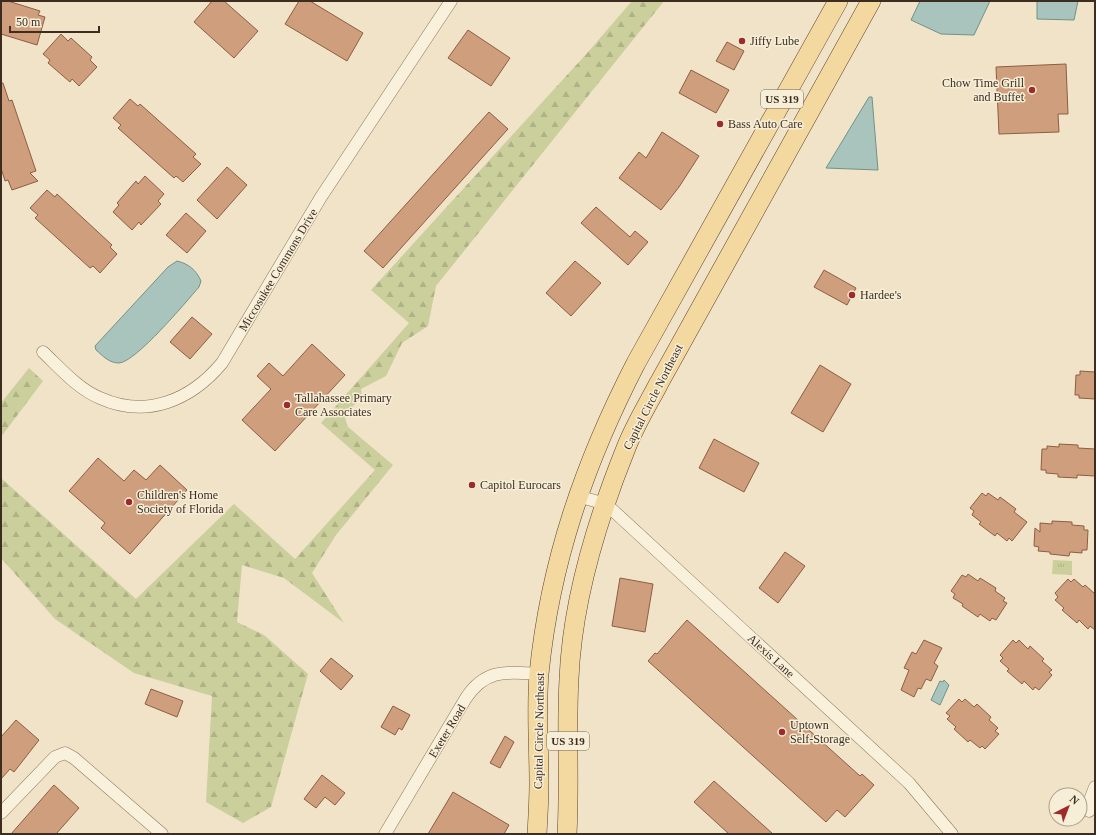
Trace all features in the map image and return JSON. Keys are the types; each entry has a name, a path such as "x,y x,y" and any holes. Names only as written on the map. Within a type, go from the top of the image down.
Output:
{"main road":[{"name":"Capital Circle Northeast","path":"537,834 539,674 549,606 561,552 577,496 614,407 658,323 838,1"},
{"name":"Capital Circle Northeast","path":"567,834 569,678 576,619 589,559 606,504 627,447 686,334 871,1"},
{"path":"753,152 779,168"},
{"path":"658,323 686,334"},
{"path":"539,674 569,678"}],"street":[{"name":"Miccosukee Commons Drive","path":"43,352 82,387 99,398 120,405 136,407 169,402 187,395 211,376 222,363 321,197 451,1"},
{"name":"Alexis Lane","path":"577,496 606,504 909,783 952,834"},
{"name":"Exeter Road","path":"385,834 466,698 478,683 490,675 506,672 539,674"},
{"path":"1,813 55,757 65,753 74,758 162,834"},
{"path":"1089,811 1090,800 1095,786"}],"green space":[{"path":"632,1 664,1 436,286 428,326 402,343 386,376 361,389 362,397 344,415 348,427 393,465 336,535 312,573 344,623 284,578 242,565 237,622 264,635 308,674 271,807 243,823 206,802 212,696 134,673 55,619 1,558 1,478 136,599 234,504 295,559 375,470 321,423 409,323 371,290 589,51"},
{"path":"29,368 43,381 1,437 1,403"},
{"path":"1053,560 1072,561 1072,575 1052,574"}],"water":[{"path":"920,1 990,1 974,35 941,34 911,20"},
{"path":"1037,1 1078,1 1074,20 1037,19"},
{"path":"869,97 872,97 878,170 826,168"},
{"path":"177,261 189,266 197,274 201,281 199,287 137,353 127,360 119,363 106,359 96,350 95,346 168,267"},
{"path":"944,680 949,685 940,705 931,700 940,681 943,682"}],"building":[{"path":"1,1 8,1 40,11 38,15 45,17 37,45 1,34"},
{"path":"212,1 224,1 258,31 234,58 194,22"},
{"path":"299,1 310,1 363,33 347,61 285,24"},
{"path":"468,30 510,58 491,86 448,58"},
{"path":"61,34 68,41 71,38 92,57 90,60 97,67 79,86 72,79 70,82 48,63 50,60 43,54"},
{"path":"727,42 744,51 734,70 716,61"},
{"name":"Chow Time Grill and Buffet","path":"1066,64 1068,114 1058,114 1059,132 999,134 996,67"},
{"path":"691,70 729,90 716,113 679,93"},
{"path":"1,83 3,83 9,101 12,100 36,171 30,173 38,181 12,190 8,180 5,181 1,168"},
{"path":"130,99 138,106 140,104 196,154 193,157 201,164 183,182 176,176 174,178 118,128 121,125 113,118"},
{"path":"489,112 508,129 383,268 364,251"},
{"path":"662,132 699,156 679,187 661,210 619,178 639,152 646,158"},
{"path":"227,167 247,185 217,219 197,200"},
{"path":"145,176 164,194 158,201 161,204 141,225 139,222 132,230 113,212 119,205 117,203 136,181 138,184"},
{"path":"47,190 55,197 57,194 112,245 110,247 117,254 100,273 93,266 90,268 35,218 38,215 30,208"},
{"path":"596,207 630,237 635,231 648,242 628,265 581,223"},
{"path":"186,213 206,231 187,253 166,235"},
{"path":"575,261 601,283 571,316 546,293"},
{"path":"824,270 856,288 847,305 814,287"},
{"path":"192,317 212,334 190,359 170,342"},
{"name":"Tallahassee Primary Care Associates","path":"312,344 345,375 275,451 242,420 271,389 257,376 269,363 283,376"},
{"path":"820,365 851,384 823,432 791,413"},
{"path":"1080,371 1095,372 1095,399 1079,398 1079,395 1075,395 1076,375 1080,375"},
{"path":"714,439 759,463 744,492 699,468"},
{"path":"1059,444 1078,445 1078,448 1095,449 1095,476 1077,475 1077,478 1058,477 1058,474 1046,473 1046,470 1041,470 1042,449 1047,449 1047,446 1059,447"},
{"name":"Children's Home Society of Florida","path":"98,458 124,481 134,470 146,480 160,465 187,490 130,554 101,528 105,523 69,491"},
{"path":"982,493 986,496 988,493 998,500 1000,497 1016,509 1014,512 1027,522 1012,541 1009,538 1007,541 997,533 995,536 979,524 981,522 972,515 974,511 970,508"},
{"path":"1052,521 1072,522 1072,525 1084,526 1084,530 1088,530 1087,550 1082,550 1082,553 1070,552 1069,556 1038,551 1039,547 1034,546 1035,528 1040,532 1040,523 1052,524"},
{"path":"785,552 805,566 778,603 759,588"},
{"path":"968,574 978,581 980,578 996,588 995,591 1005,598 1003,601 1007,603 996,620 992,618 990,621 980,614 978,617 962,606 963,604 953,598 955,594 951,591 962,575 966,577"},
{"path":"620,578 653,584 645,632 612,626"},
{"path":"1068,579 1071,582 1074,579 1083,587 1085,585 1095,594 1095,630 1090,626 1088,629 1079,620 1077,623 1062,610 1064,608 1055,600 1058,597 1055,593"},
{"path":"687,620 860,776 862,774 874,785 845,817 837,810 826,822 648,661 655,653 657,654"},
{"path":"924,640 942,648 934,663 938,666 931,681 926,679 921,689 918,688 914,697 901,690 909,670 904,668 912,652 916,654"},
{"path":"1013,640 1016,643 1019,640 1028,649 1030,646 1044,659 1042,661 1052,670 1049,672 1052,675 1039,690 1035,687 1033,690 1024,681 1022,684 1007,671 1009,669 1000,661 1003,658 1000,655"},
{"path":"331,658 353,676 341,690 320,671"},
{"path":"151,689 183,701 177,717 145,704"},
{"path":"959,699 962,702 965,699 974,707 977,704 991,717 989,720 998,728 995,731 999,734 985,749 982,746 980,748 970,740 968,742 954,729 956,727 947,719 950,716 946,713"},
{"path":"393,706 410,715 402,730 399,728 395,735 381,727"},
{"path":"16,720 39,740 14,772 10,769 1,779 1,737"},
{"path":"505,736 514,742 500,768 490,763"},
{"path":"322,775 345,793 335,805 325,797 316,808 304,799"},
{"path":"714,781 773,834 729,834 694,802"},
{"path":"54,785 79,808 56,834 11,834"},
{"path":"453,792 509,825 504,834 428,834"}],"place":[{"name":"Jiffy Lube","path":"742,41"},
{"name":"Chow Time Grill and Buffet","path":"1032,90"},
{"name":"Bass Auto Care","path":"720,124"},
{"name":"Hardee's","path":"852,295"},
{"name":"Tallahassee Primary Care Associates","path":"287,405"},
{"name":"Capitol Eurocars","path":"472,485"},
{"name":"Children's Home Society of Florida","path":"129,502"},
{"name":"Uptown Self-Storage","path":"782,732"}]}
